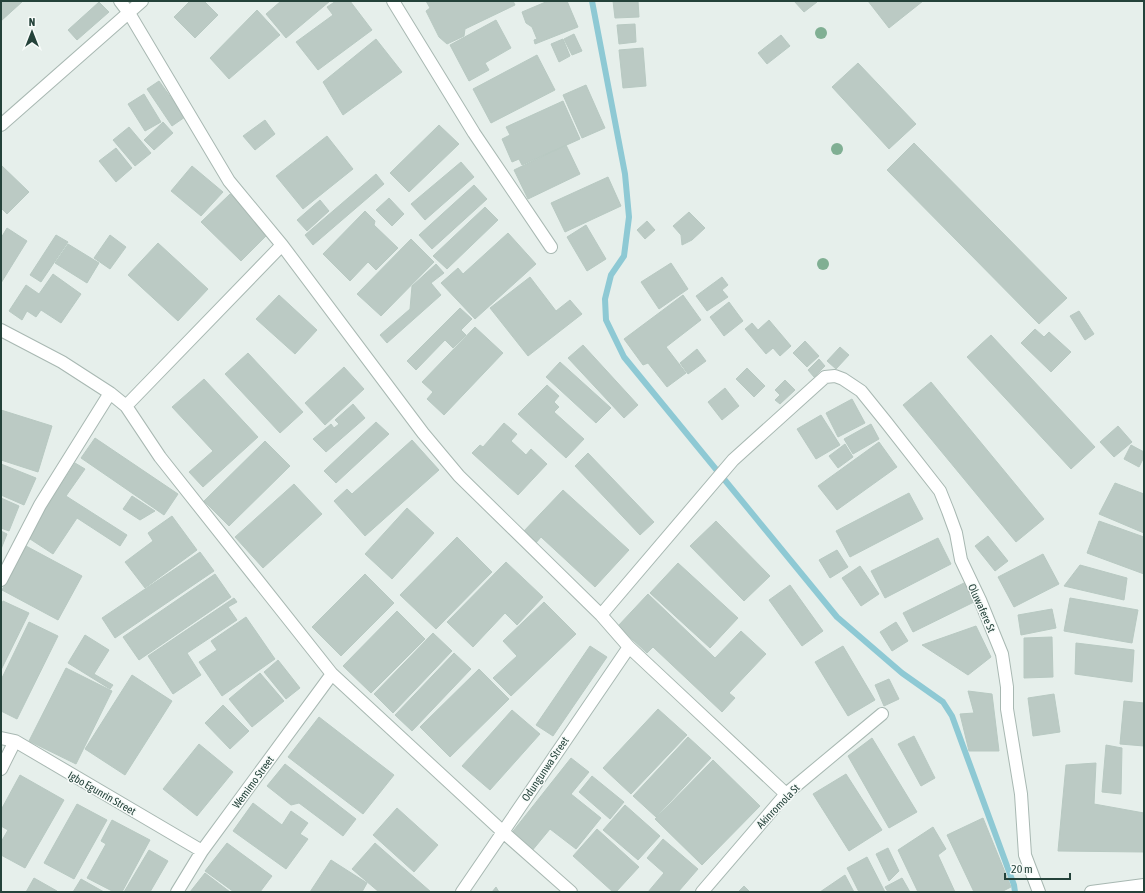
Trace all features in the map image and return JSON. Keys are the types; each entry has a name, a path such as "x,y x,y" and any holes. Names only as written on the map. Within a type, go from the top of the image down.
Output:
{"street":[{"path":"120,1 129,13 229,181 282,246 423,433 459,476 601,615 629,647 786,794"},
{"path":"1,125 142,1"},
{"path":"393,1 474,133 551,246"},
{"path":"126,406 282,246"},
{"path":"1,330 62,362 110,393 126,406 160,457 332,674 502,831 571,892"},
{"name":"Oluwafere St","path":"601,615 733,460 826,377 835,376 843,378 861,391 886,422 940,492 948,511 956,533 961,560 980,600 1002,654 1007,687 1007,709 1021,794 1024,855 1039,892"},
{"path":"1,580 40,506 110,393"},
{"name":"Odungunwa Street","path":"462,892 502,831 629,647"},
{"name":"Wemimo Street","path":"177,892 202,851 332,674"},
{"name":"Akinromola St","path":"702,892 786,794 882,714"},
{"name":"Igbo Egunrin Street","path":"1,738 15,741 202,851"},
{"path":"1,769 15,741"},
{"path":"1091,892 1144,885"}],"building":[{"path":"1,1 23,1 1,21"},
{"path":"190,1 204,1 218,15 195,38 174,17"},
{"path":"281,1 330,1 286,38 266,14"},
{"path":"336,1 350,1 372,30 318,70 296,42 333,15 327,7"},
{"path":"426,1 513,1 515,5 465,29 464,36 447,44 439,37 426,11 430,8"},
{"path":"548,1 567,1 578,27 535,44 534,40 537,39 532,27 526,23 522,12"},
{"path":"613,1 638,1 639,17 615,18"},
{"path":"794,1 816,1 817,2 804,12"},
{"path":"868,1 923,1 889,28"},
{"path":"99,2 109,12 77,40 68,30"},
{"path":"257,10 280,35 229,79 210,58"},
{"path":"496,20 511,48 485,63 489,70 469,81 450,45"},
{"path":"635,24 636,42 619,44 617,25"},
{"path":"574,34 582,51 572,55 564,39"},
{"path":"781,35 790,46 767,64 758,53"},
{"path":"376,39 402,72 343,115 323,82"},
{"path":"563,39 570,56 559,62 551,44"},
{"path":"643,48 646,86 623,88 619,50"},
{"path":"537,55 555,90 491,123 473,89"},
{"path":"858,63 916,124 889,149 832,87"},
{"path":"159,81 185,117 172,126 147,89"},
{"path":"586,85 605,128 582,138 563,95"},
{"path":"144,94 161,122 145,131 128,104"},
{"path":"563,101 580,139 522,165 519,159 512,162 502,139 510,135 506,127"},
{"path":"265,120 275,134 255,150 243,136"},
{"path":"163,122 173,133 154,150 144,140"},
{"path":"439,125 459,144 409,192 390,173"},
{"path":"129,127 151,153 135,166 113,140"},
{"path":"327,136 353,169 303,209 276,176"},
{"path":"914,143 1067,298 1039,324 887,170"},
{"path":"566,145 580,174 528,199 514,170"},
{"path":"116,148 132,168 116,182 99,161"},
{"path":"461,162 474,177 425,220 411,204"},
{"path":"1,165 29,192 7,214 1,208"},
{"path":"192,166 223,192 201,216 171,191"},
{"path":"376,174 384,184 313,245 305,235"},
{"path":"608,177 621,206 565,232 551,203"},
{"path":"474,185 487,199 432,249 419,235"},
{"path":"230,194 269,233 241,261 201,222"},
{"path":"389,198 404,214 392,226 376,210"},
{"path":"320,200 329,211 307,231 297,220"},
{"path":"485,207 498,220 447,269 433,256"},
{"path":"365,211 375,221 374,225 398,248 376,270 368,262 350,281 323,254"},
{"path":"689,212 705,228 692,240 682,245 681,235 673,226"},
{"path":"647,221 655,230 645,239 637,230"},
{"path":"586,225 606,259 587,271 567,237"},
{"path":"7,228 27,241 1,283 1,238"},
{"path":"508,233 536,264 475,319 441,283 458,268 463,274"},
{"path":"56,235 68,242 41,282 30,275"},
{"path":"110,235 126,247 110,269 94,258"},
{"path":"411,239 434,262 381,316 357,294"},
{"path":"158,243 208,289 178,321 128,275"},
{"path":"68,244 99,263 87,283 55,263"},
{"path":"671,263 688,289 659,309 641,282"},
{"path":"436,264 444,273 431,283 441,295 387,343 380,335 410,309 412,286"},
{"path":"53,274 81,294 61,323 41,310 36,317 27,311 22,320 9,311 26,285 39,294"},
{"path":"530,277 556,311 570,300 582,314 528,356 490,308"},
{"path":"722,277 728,285 722,290 728,297 707,311 696,296"},
{"path":"279,295 317,330 295,354 256,319"},
{"path":"683,295 701,320 666,347 686,373 667,387 648,363 643,365 624,339"},
{"path":"729,302 743,321 724,336 710,317"},
{"path":"460,308 472,319 461,330 466,335 453,348 445,340 416,370 407,361"},
{"path":"1079,311 1094,334 1085,340 1070,316"},
{"path":"769,320 791,346 780,356 773,348 766,354 745,329 752,323 758,330"},
{"path":"475,327 503,353 444,415 427,399 433,392 422,382"},
{"path":"1035,329 1044,337 1049,332 1071,352 1051,372 1021,343"},
{"path":"991,335 1095,447 1071,469 967,357"},
{"path":"805,341 819,356 807,367 793,353"},
{"path":"583,345 638,405 624,418 568,358"},
{"path":"840,347 849,355 836,369 827,361"},
{"path":"697,349 706,361 688,374 680,363"},
{"path":"248,353 303,412 280,433 225,374"},
{"path":"819,359 825,366 814,377 808,370"},
{"path":"560,362 611,408 596,423 546,377"},
{"path":"344,367 364,389 325,425 305,403"},
{"path":"747,368 765,386 754,397 736,379"},
{"path":"204,379 258,437 203,487 189,472 213,451 172,407"},
{"path":"785,380 795,390 780,404 775,400 780,395 775,390"},
{"path":"931,382 1044,519 1016,542 903,405"},
{"path":"547,385 559,396 554,402 559,407 554,412 584,439 566,458 518,414"},
{"path":"725,388 739,406 722,420 708,402"},
{"path":"852,399 865,423 838,437 826,413"},
{"path":"353,404 365,418 326,452 313,439 331,424 334,428 339,424 335,420"},
{"path":"1,410 52,426 38,472 1,460"},
{"path":"821,415 840,445 816,459 797,429"},
{"path":"376,422 389,434 336,483 324,471"},
{"path":"504,423 517,434 511,441 526,455 531,449 547,464 518,495 472,453 480,445 483,447"},
{"path":"871,424 879,439 853,454 844,439"},
{"path":"1118,426 1132,442 1114,457 1100,442"},
{"path":"95,438 178,494 164,515 81,458"},
{"path":"412,440 439,470 365,536 334,501 347,489 352,494"},
{"path":"265,441 290,466 229,526 204,501"},
{"path":"879,442 897,467 837,510 818,486"},
{"path":"845,444 853,457 838,468 829,456"},
{"path":"1131,445 1144,452 1144,457 1139,467 1124,459"},
{"path":"588,453 654,522 640,535 575,466"},
{"path":"75,463 85,469 66,496 127,535 120,546 77,518 53,554 27,537"},
{"path":"1,464 36,478 24,505 1,495"},
{"path":"1115,483 1144,494 1144,533 1099,514"},
{"path":"294,484 322,514 263,568 235,537"},
{"path":"563,490 629,550 595,587 541,537 535,544 523,532"},
{"path":"909,493 923,519 850,557 836,531"},
{"path":"132,496 155,511 140,520 123,509"},
{"path":"1,498 19,506 9,531 1,528"},
{"path":"407,508 434,533 392,579 365,554"},
{"path":"172,516 197,550 145,588 125,562 153,541 148,533"},
{"path":"716,521 770,576 744,601 690,546"},
{"path":"1099,521 1144,537 1144,574 1087,553"},
{"path":"1,531 7,534 1,549"},
{"path":"988,536 1008,561 995,571 975,546"},
{"path":"457,537 492,572 436,629 400,595"},
{"path":"938,538 951,564 885,598 871,571"},
{"path":"26,546 82,576 58,620 2,590"},
{"path":"837,550 848,567 830,578 819,560"},
{"path":"200,552 214,571 115,638 102,618"},
{"path":"1043,554 1059,584 1014,607 998,577"},
{"path":"506,562 543,597 517,625 505,613 473,647 447,622"},
{"path":"678,563 738,618 710,648 650,593"},
{"path":"1080,565 1127,578 1124,600 1064,586"},
{"path":"860,566 879,594 861,606 842,578"},
{"path":"215,574 231,597 139,660 123,637"},
{"path":"365,574 394,603 341,656 312,627"},
{"path":"966,582 976,601 913,632 903,613"},
{"path":"790,585 823,631 802,646 769,600"},
{"path":"648,594 715,658 741,631 766,654 729,693 735,698 722,712 653,647 647,653 618,626"},
{"path":"234,598 237,602 228,607 237,620 187,653 201,675 173,694 148,656"},
{"path":"1070,598 1138,610 1132,643 1064,631"},
{"path":"3,601 29,613 1,670 1,605"},
{"path":"544,602 576,634 511,696 493,678 517,656 503,641"},
{"path":"1052,609 1056,628 1021,635 1018,615"},
{"path":"397,611 425,639 371,693 343,666"},
{"path":"246,617 275,659 222,696 199,662 217,650 211,641"},
{"path":"29,622 58,636 17,719 1,711 1,680"},
{"path":"896,622 908,641 892,651 880,632"},
{"path":"976,626 991,657 968,675 922,645"},
{"path":"433,633 452,651 393,713 374,694"},
{"path":"85,635 109,650 94,674 113,685 110,689 68,663"},
{"path":"1052,637 1053,677 1024,678 1024,638"},
{"path":"1076,643 1134,650 1132,682 1075,674"},
{"path":"590,646 607,657 553,736 536,725"},
{"path":"843,646 875,700 848,716 815,662"},
{"path":"454,653 471,669 412,731 395,715"},
{"path":"278,660 300,688 286,699 264,672"},
{"path":"66,668 112,691 76,764 29,741"},
{"path":"479,669 509,699 450,757 420,727"},
{"path":"260,673 284,701 252,727 229,699"},
{"path":"132,675 172,701 125,775 85,749"},
{"path":"889,679 899,699 884,706 875,685"},
{"path":"968,691 992,694 999,751 969,751 960,714 974,713"},
{"path":"1054,694 1060,732 1033,736 1028,698"},
{"path":"1124,701 1144,703 1144,746 1120,744"},
{"path":"223,705 249,731 230,749 205,723"},
{"path":"658,709 687,735 631,794 603,768"},
{"path":"512,710 540,734 490,790 462,766"},
{"path":"319,717 394,775 363,814 288,757"},
{"path":"914,736 935,778 921,786 898,744"},
{"path":"688,737 711,758 656,817 633,796"},
{"path":"872,738 917,812 889,828 848,756"},
{"path":"199,744 233,772 197,816 163,789"},
{"path":"1106,745 1122,748 1121,794 1102,792"},
{"path":"571,758 589,772 571,794 601,818 576,849 550,829 531,852 510,835"},
{"path":"713,760 760,806 702,865 655,819"},
{"path":"1096,763 1094,804 1144,813 1144,852 1058,851 1066,765"},
{"path":"285,764 356,819 343,836 299,803 291,805 267,786"},
{"path":"846,774 882,830 849,851 813,794"},
{"path":"20,775 64,800 25,868 1,855 1,842 8,830 1,826 1,810"},
{"path":"592,776 624,802 610,819 579,792"},
{"path":"253,803 282,825 291,811 308,823 300,834 308,839 286,869 233,831"},
{"path":"77,804 107,820 74,879 44,863"},
{"path":"625,805 660,836 638,860 603,830"},
{"path":"397,808 438,845 414,872 373,835"},
{"path":"983,818 1011,887 1001,892 974,892 947,835"},
{"path":"112,820 150,840 122,892 114,892 87,878 106,844 101,841"},
{"path":"933,827 946,849 938,855 955,892 918,892 898,850"},
{"path":"597,829 639,867 616,892 613,892 573,856"},
{"path":"663,839 698,869 678,892 648,892 664,873 647,858"},
{"path":"227,843 272,876 260,892 234,892 205,871"},
{"path":"375,843 431,892 379,892 352,869"},
{"path":"888,848 899,871 889,881 876,854"},
{"path":"149,850 168,861 150,892 124,892"},
{"path":"867,857 885,892 859,892 847,868"},
{"path":"331,860 367,883 362,892 343,892 339,890 337,892 310,892"},
{"path":"205,873 230,892 190,892"},
{"path":"845,875 854,892 820,892"},
{"path":"34,878 57,891 26,892"},
{"path":"902,878 910,892 888,892 885,887"},
{"path":"81,879 104,892 73,892"},
{"path":"744,886 750,892 738,892"},
{"path":"496,887 499,892 492,892"}],"waterway":[{"path":"592,1 625,174 629,217 624,256 611,275 605,299 606,320 624,357 837,617 902,673 943,702 952,716 1014,885 1015,892"}]}
